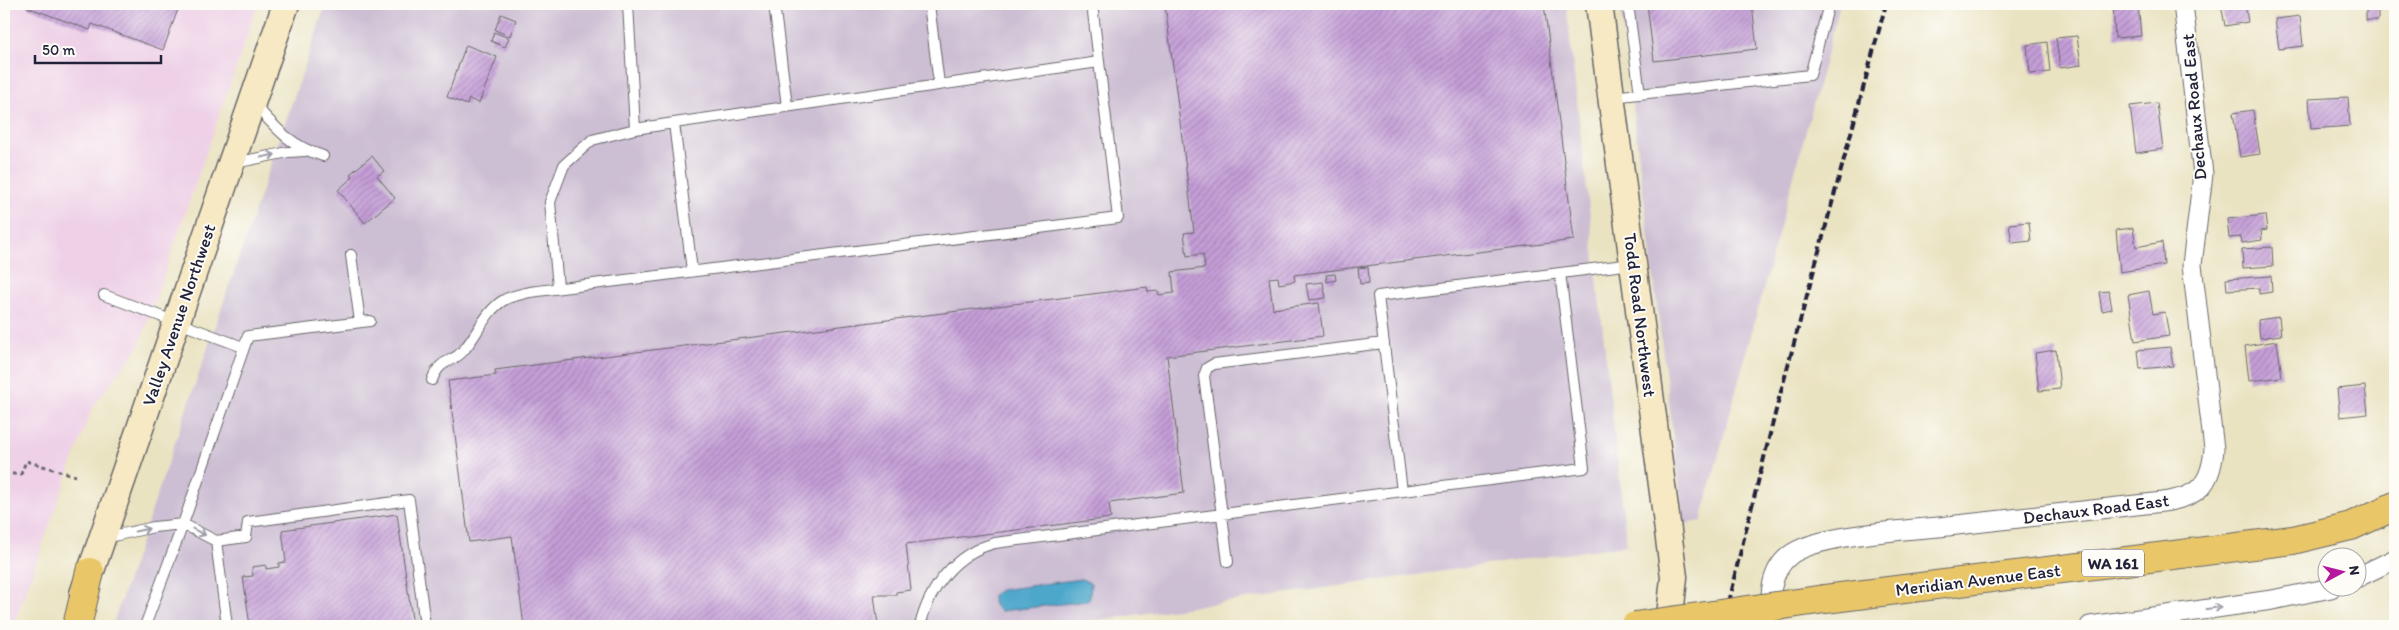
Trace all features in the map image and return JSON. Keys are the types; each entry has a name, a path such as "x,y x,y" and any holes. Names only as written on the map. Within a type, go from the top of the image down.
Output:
{"main road":[{"name":"Meridian Avenue East","path":"1635,626 1825,599 2293,540 2351,526 2395,506"},
{"path":"73,626 90,572"}],"street":[{"name":"Valley Avenue Northwest","path":"90,572 286,4"},
{"name":"Todd Road Northwest","path":"1599,4 1674,577 1669,626"},
{"name":"Dechaux Road East","path":"1771,626 1771,587 1780,564 1799,548 1814,543 2163,502 2187,497 2204,484 2212,467 2214,449 2192,265 2202,188 2202,154 2183,4"},
{"path":"2366,573 2395,559"},
{"path":"2102,625 2165,620 2316,591"}],"lane":[{"path":"628,4 636,129"},
{"path":"774,4 787,106"},
{"path":"929,4 939,84"},
{"path":"432,380 446,360 461,353 488,316 504,300 530,292 692,270 1118,218 1092,4"},
{"path":"1628,4 1640,94"},
{"path":"1611,97 1810,75 1830,4"},
{"path":"558,287 550,202 564,165 592,140 636,129 674,123 1099,62"},
{"path":"252,103 287,140 305,151 323,156"},
{"path":"674,123 692,270"},
{"path":"231,164 288,152 305,151"},
{"path":"145,626 183,524 248,336 365,322 351,255"},
{"path":"1402,491 1378,296 1633,264"},
{"path":"920,626 931,597 951,568 971,552 985,546 1584,468 1560,273"},
{"path":"104,295 243,347"},
{"path":"1228,562 1204,376 1207,368 1214,364 1384,343"},
{"path":"102,538 154,527 183,524 216,541 246,537 248,522 409,500 425,626"},
{"path":"216,541 227,626"}],"path":[{"path":"4,474 21,474 26,461 76,476"}],"shaded area":[{"path":"4,4 258,4 139,346 92,408 13,626 4,626"},
{"path":"326,4 1566,4 1627,545 1057,626 112,626"},
{"path":"1620,4 1840,4 1701,521 1684,524"}],"water":[{"path":"1081,579 1091,583 1090,597 1087,601 1001,611 993,603 993,595 1000,590"}],"building":[{"path":"28,4 180,4 163,50 92,24 90,30 27,7"},
{"path":"1165,4 1544,4 1574,240 1294,275 1295,281 1279,284 1278,277 1269,278 1273,309 1319,303 1323,336 1167,356 1184,493 1109,503 1111,518 906,544 911,590 896,592 896,595 874,595 878,625 524,626 512,536 469,542 448,381 496,375 495,370 1147,287 1148,292 1158,291 1159,295 1174,293 1172,272 1205,268 1203,254 1187,256 1184,233 1194,232"},
{"path":"1647,4 1752,4 1757,49 1654,61"},
{"path":"2113,4 2138,4 2141,36 2115,38"},
{"path":"2221,4 2245,4 2248,22 2225,26"},
{"path":"2366,4 2378,4 2378,20 2366,20"},
{"path":"501,14 516,20 510,36 495,30"},
{"path":"2300,16 2303,46 2279,49 2275,19"},
{"path":"494,32 509,38 505,47 491,41"},
{"path":"2077,36 2081,65 2060,68 2056,38"},
{"path":"2047,42 2050,72 2030,74 2027,45"},
{"path":"466,45 497,57 479,103 469,99 467,105 447,97"},
{"path":"2348,97 2350,126 2311,129 2309,99"},
{"path":"2157,103 2163,149 2136,153 2130,106"},
{"path":"2253,110 2260,154 2240,157 2233,113"},
{"path":"372,156 384,171 377,176 395,198 365,223 338,190 353,177 350,174"},
{"path":"2265,215 2267,230 2261,231 2262,240 2242,243 2241,237 2229,238 2227,219"},
{"path":"2029,222 2031,241 2012,243 2009,224"},
{"path":"2133,228 2136,247 2162,242 2164,265 2120,272 2116,230"},
{"path":"2272,247 2273,266 2243,268 2242,249"},
{"path":"1368,267 1369,283 1360,284 1358,268"},
{"path":"1335,274 1336,280 1327,282 1326,275"},
{"path":"2271,276 2272,292 2259,294 2259,288 2227,290 2226,279"},
{"path":"1323,282 1326,298 1309,300 1306,284"},
{"path":"2109,291 2112,309 2102,311 2099,292"},
{"path":"2149,291 2153,314 2165,312 2169,336 2135,341 2128,295"},
{"path":"2279,317 2281,335 2260,338 2258,320"},
{"path":"2277,341 2282,377 2249,381 2245,346"},
{"path":"2170,347 2173,366 2140,369 2138,350"},
{"path":"2056,350 2060,389 2039,391 2035,353"},
{"path":"2365,386 2368,414 2340,417 2337,389"},
{"path":"397,514 413,626 250,626 243,577 253,576 252,567 266,565 266,569 279,567 279,563 286,562 282,530"}],"railway":[{"path":"1722,626 1777,406 1886,4"}]}
